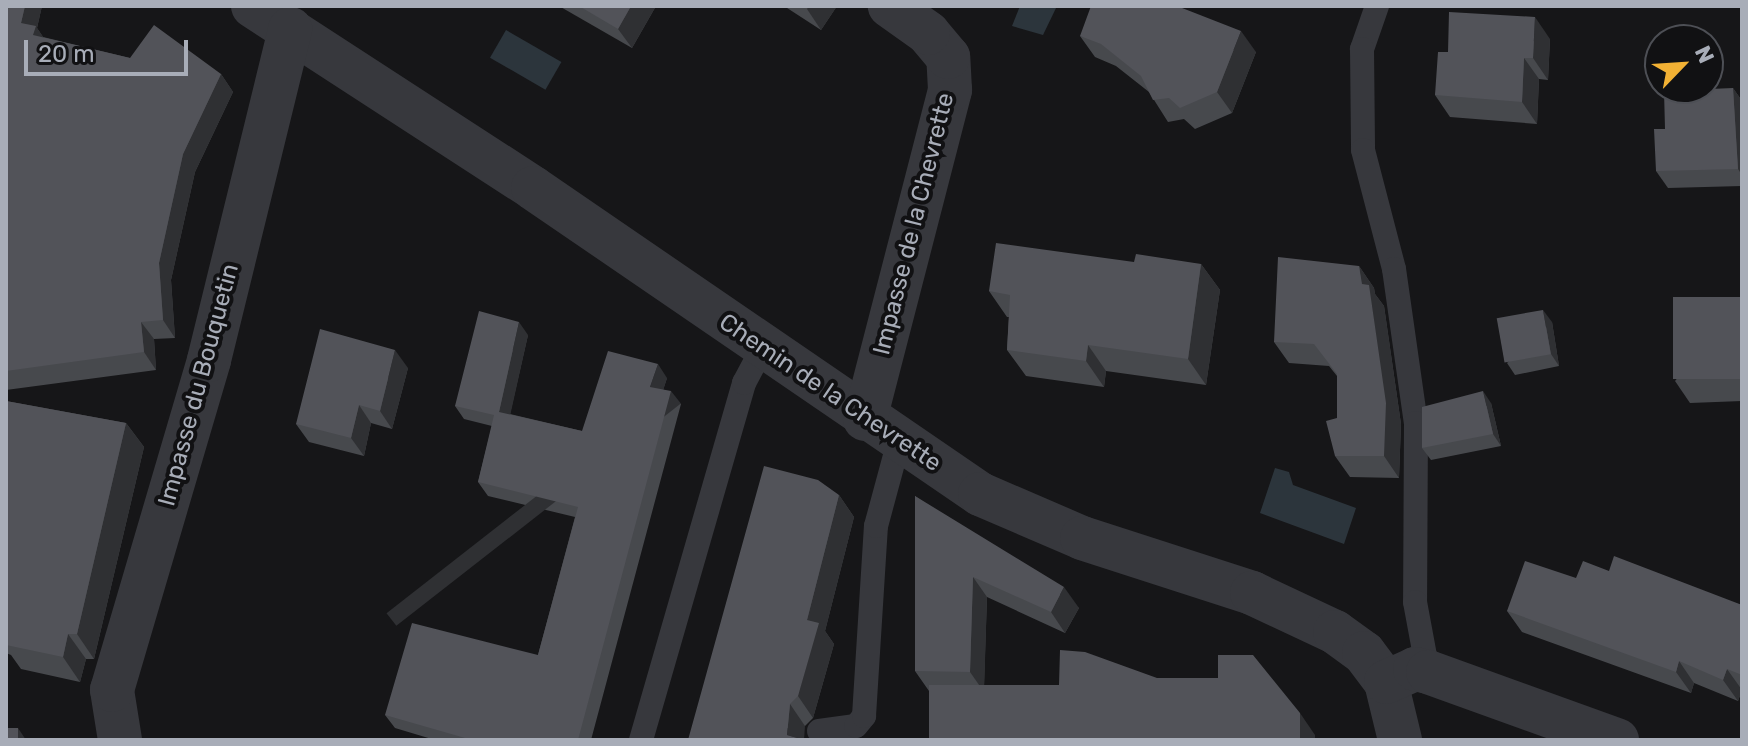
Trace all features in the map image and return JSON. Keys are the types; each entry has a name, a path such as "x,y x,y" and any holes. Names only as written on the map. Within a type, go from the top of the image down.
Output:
{"street":[{"name":"Chemin de la Chevrette","path":"253,6 520,179 882,430 980,494 1082,538 1252,593 1335,632 1364,653 1386,682 1400,740"},
{"name":"Impasse de la Chevrette","path":"882,430 950,90 948,57 928,33 890,6"},
{"name":"Impasse du Bouquetin","path":"120,740 112,690 209,360 290,29"},
{"path":"1386,682 1415,669 1428,672 1617,740"}],"lane":[{"path":"1377,6 1362,49 1363,150 1394,269 1416,423 1415,602 1428,672"},
{"path":"641,740 744,383 763,348"},
{"path":"819,731 856,726 864,716 882,430"}],"shaded area":[{"path":"1020,6 1057,6 1043,35 1012,26"},
{"path":"506,30 561,62 545,90 490,58"},
{"path":"1275,468 1289,472 1293,485 1356,508 1344,544 1260,513"}],"building":[{"path":"6,6 25,6 21,23 36,26 33,35 130,58 154,25 221,74 183,154 159,263 163,320 141,322 144,352 6,371"},
{"path":"579,6 631,6 618,29"},
{"path":"1091,6 1177,6 1241,31 1217,92 1180,108 1169,98 1153,100 1141,76 1101,44 1080,36"},
{"path":"1449,12 1535,17 1533,58 1524,58 1522,102 1435,95 1438,52 1448,52"},
{"path":"1724,88 1733,88 1738,169 1656,171 1654,129 1665,129 1664,104 1724,104"},
{"path":"996,243 1134,262 1136,254 1201,264 1188,359 1088,345 1086,361 1007,350 1010,295 989,291"},
{"path":"1278,257 1359,266 1362,284 1369,285 1386,403 1384,456 1335,456 1326,421 1337,418 1337,374 1314,344 1274,342"},
{"path":"1673,297 1742,297 1742,379 1673,379"},
{"path":"1543,310 1551,354 1505,362 1497,318"},
{"path":"479,311 519,322 499,412 582,431 608,351 658,364 650,387 671,391 578,740 472,740 385,715 412,623 538,655 578,507 478,482 494,415 455,406"},
{"path":"320,329 395,350 380,411 359,405 351,438 296,424"},
{"path":"1483,391 1493,434 1422,448 1422,407"},
{"path":"6,401 126,423 77,634 68,634 63,657 6,645"},
{"path":"764,466 818,480 839,495 807,620 819,623 798,696 790,704 787,735 804,740 688,740"},
{"path":"915,496 1064,587 1051,612 973,577 970,672 915,671"},
{"path":"1614,556 1742,605 1742,675 1727,669 1723,680 1679,661 1676,672 1507,611 1525,561 1576,578 1583,561 1609,571"},
{"path":"1060,650 1085,652 1157,678 1218,678 1218,655 1253,655 1300,713 1300,740 929,740 929,685 1059,685"},
{"path":"6,728 18,728 18,740 6,740"}]}
